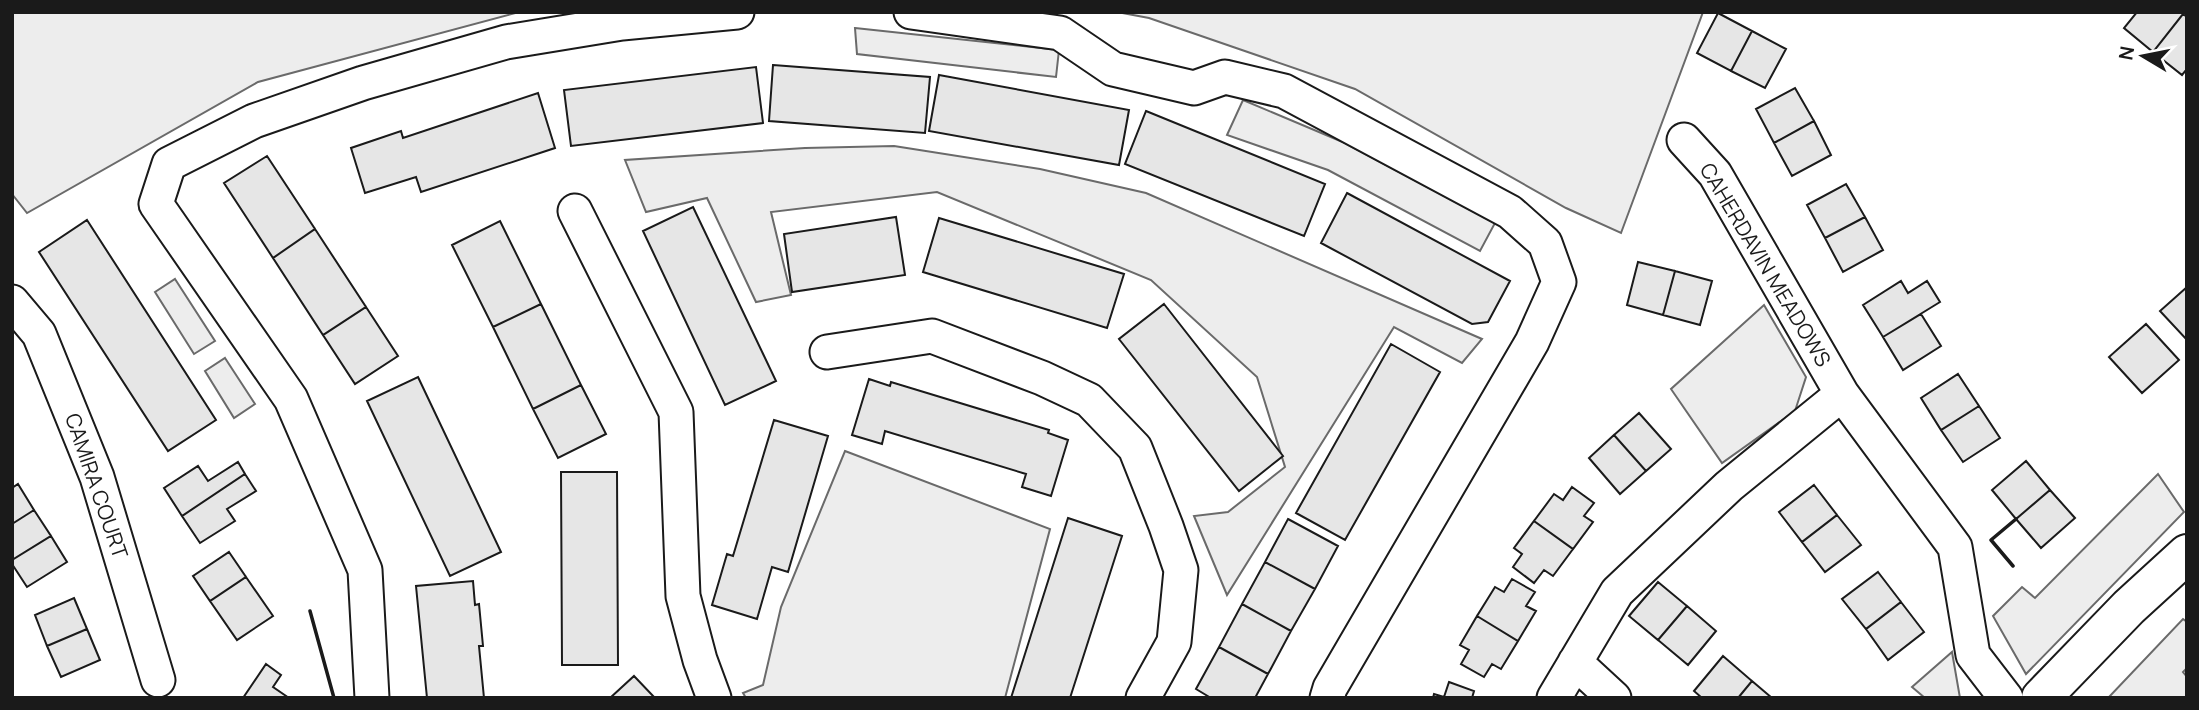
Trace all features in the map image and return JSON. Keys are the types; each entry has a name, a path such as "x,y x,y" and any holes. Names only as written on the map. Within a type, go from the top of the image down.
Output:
{"street":[{"path":"372,698 365,570 291,399 156,204 169,164 254,121 363,83 506,41 622,23 737,12"},
{"path":"911,12 1060,33 1113,69 1194,88 1225,77 1284,91 1510,212 1545,243 1559,282 1532,342 1329,688 1327,698"},
{"name":"CAHERDAVIN MEADOWS","path":"1684,140 1715,174 1842,394 1955,547 1973,655 2006,698"},
{"path":"575,211 676,411 682,596 714,698"},
{"name":"CAMIRA COURT","path":"12,302 38,334 97,477 158,680"},
{"path":"827,352 932,336 1042,378 1089,400 1135,449 1181,570 1174,642 1143,698"},
{"path":"1554,698 1617,592 1729,486 1842,394"},
{"path":"2041,698 2130,607 2187,554"},
{"path":"1575,662 1614,698"}],"shaded area":[{"path":"12,12 519,12 258,82 27,213 12,194"},
{"path":"1117,12 1703,12 1621,233 1566,208 1355,89 1149,18"},
{"path":"855,28 1059,50 1056,77 857,54"},
{"path":"1243,100 1345,143 1495,223 1480,251 1328,170 1227,135"},
{"path":"894,146 1040,169 1146,193 1482,339 1462,363 1394,327 1227,595 1194,516 1228,512 1285,467 1257,377 1151,280 937,192 771,212 791,295 756,302 707,198 646,212 625,160 805,148"},
{"path":"175,279 215,341 194,354 155,292"},
{"path":"1764,305 1806,377 1795,411 1722,463 1671,389"},
{"path":"225,358 255,404 234,418 205,371"},
{"path":"845,451 1050,529 1005,698 746,698 743,693 763,685 781,607"},
{"path":"2158,474 2184,512 2026,674 1993,616 2022,587 2035,598"},
{"path":"2183,619 2187,622 2187,668 2183,672 2187,677 2187,698 2108,698"},
{"path":"1952,652 1960,698 1925,698 1912,687"}],"building":[{"path":"2137,12 2183,14 2153,52 2124,28"},
{"path":"1718,13 1752,31 1731,71 1697,53"},
{"path":"2183,14 2187,17 2187,69 2182,75 2153,52"},
{"path":"1752,31 1786,49 1765,88 1731,71"},
{"path":"773,65 930,77 925,133 769,121"},
{"path":"756,67 763,123 571,146 564,90"},
{"path":"939,75 1129,110 1119,165 929,131"},
{"path":"1795,88 1814,121 1774,143 1756,109"},
{"path":"538,93 555,148 421,192 416,177 365,193 351,148 401,131 403,138"},
{"path":"1146,111 1325,184 1304,236 1125,164"},
{"path":"1814,121 1831,155 1792,176 1774,143"},
{"path":"267,156 315,229 273,258 224,183"},
{"path":"1846,184 1865,217 1825,238 1807,205"},
{"path":"1347,193 1510,281 1488,322 1472,324 1321,243"},
{"path":"693,207 776,381 725,405 643,231"},
{"path":"896,217 905,275 792,292 784,234"},
{"path":"1865,217 1883,250 1843,272 1825,238"},
{"path":"939,218 1124,274 1107,328 923,272"},
{"path":"87,220 216,420 168,451 39,252"},
{"path":"500,221 541,304 493,327 452,245"},
{"path":"315,229 366,307 323,335 273,258"},
{"path":"1638,262 1675,271 1663,315 1627,305"},
{"path":"1675,271 1712,281 1700,325 1663,315"},
{"path":"1901,281 1908,293 1927,281 1940,302 1883,337 1863,305"},
{"path":"2187,287 2187,340 2160,311"},
{"path":"541,304 581,385 533,409 493,327"},
{"path":"1164,304 1283,456 1239,491 1119,339"},
{"path":"366,307 398,356 355,384 323,335"},
{"path":"1921,314 1941,346 1903,370 1883,337"},
{"path":"2146,324 2179,360 2142,393 2109,357"},
{"path":"1391,344 1440,372 1345,540 1296,513"},
{"path":"1958,374 1979,406 1941,430 1921,398"},
{"path":"418,377 501,552 450,576 367,401"},
{"path":"869,379 890,386 891,382 1049,430 1048,433 1068,440 1051,496 1022,487 1026,474 885,431 882,444 852,435"},
{"path":"581,385 606,434 558,458 533,409"},
{"path":"1979,406 2000,438 1963,462 1941,430"},
{"path":"1639,413 1671,449 1646,471 1614,435"},
{"path":"774,420 828,436 788,572 772,567 757,619 712,605 727,554 733,556"},
{"path":"1614,435 1646,471 1620,494 1589,458"},
{"path":"2026,461 2050,490 2016,519 1992,490"},
{"path":"238,462 245,474 182,516 164,488 198,466 208,481"},
{"path":"561,472 617,472 618,665 562,665"},
{"path":"245,474 256,491 227,509 235,521 200,543 182,516"},
{"path":"18,484 34,510 12,524 12,488"},
{"path":"1814,485 1837,515 1802,542 1779,512"},
{"path":"1572,487 1594,503 1584,516 1593,522 1573,549 1534,521 1554,494 1563,500"},
{"path":"2050,490 2075,518 2041,548 2016,519"},
{"path":"34,510 51,536 12,560 12,524"},
{"path":"1837,515 1861,545 1825,572 1802,542"},
{"path":"1068,518 1122,536 1070,698 1011,698"},
{"path":"1288,519 1338,546 1315,589 1265,562"},
{"path":"1534,521 1573,549 1553,576 1544,570 1534,583 1513,567 1522,554 1514,548"},
{"path":"51,536 67,562 27,587 12,560"},
{"path":"229,552 246,577 210,601 193,576"},
{"path":"1265,562 1315,589 1291,631 1242,604"},
{"path":"1878,572 1901,602 1866,629 1842,599"},
{"path":"246,577 273,616 237,640 210,601"},
{"path":"1512,579 1535,592 1526,606 1536,611 1518,641 1477,616 1495,587 1504,592"},
{"path":"473,581 475,605 479,604 483,646 479,646 484,698 427,698 416,586"},
{"path":"1658,582 1687,606 1658,640 1629,616"},
{"path":"74,598 87,629 47,646 35,615"},
{"path":"1901,602 1924,632 1888,660 1866,629"},
{"path":"1242,604 1291,631 1268,674 1219,647"},
{"path":"1687,606 1716,631 1688,665 1658,640"},
{"path":"1477,616 1518,641 1501,669 1492,664 1484,677 1461,664 1469,650 1460,645"},
{"path":"87,629 100,660 61,677 47,646"},
{"path":"1219,647 1268,674 1255,698 1211,698 1196,689"},
{"path":"1723,656 1752,681 1738,698 1702,698 1694,691"},
{"path":"266,664 281,675 273,687 289,698 243,698"},
{"path":"634,676 655,698 610,698"},
{"path":"1752,681 1772,698 1738,698"},
{"path":"1449,682 1474,691 1472,698 1433,698 1434,694 1444,697"}],"wall":[{"path":"2013,566 1991,540 2016,519"},
{"path":"310,611 334,698"}]}
